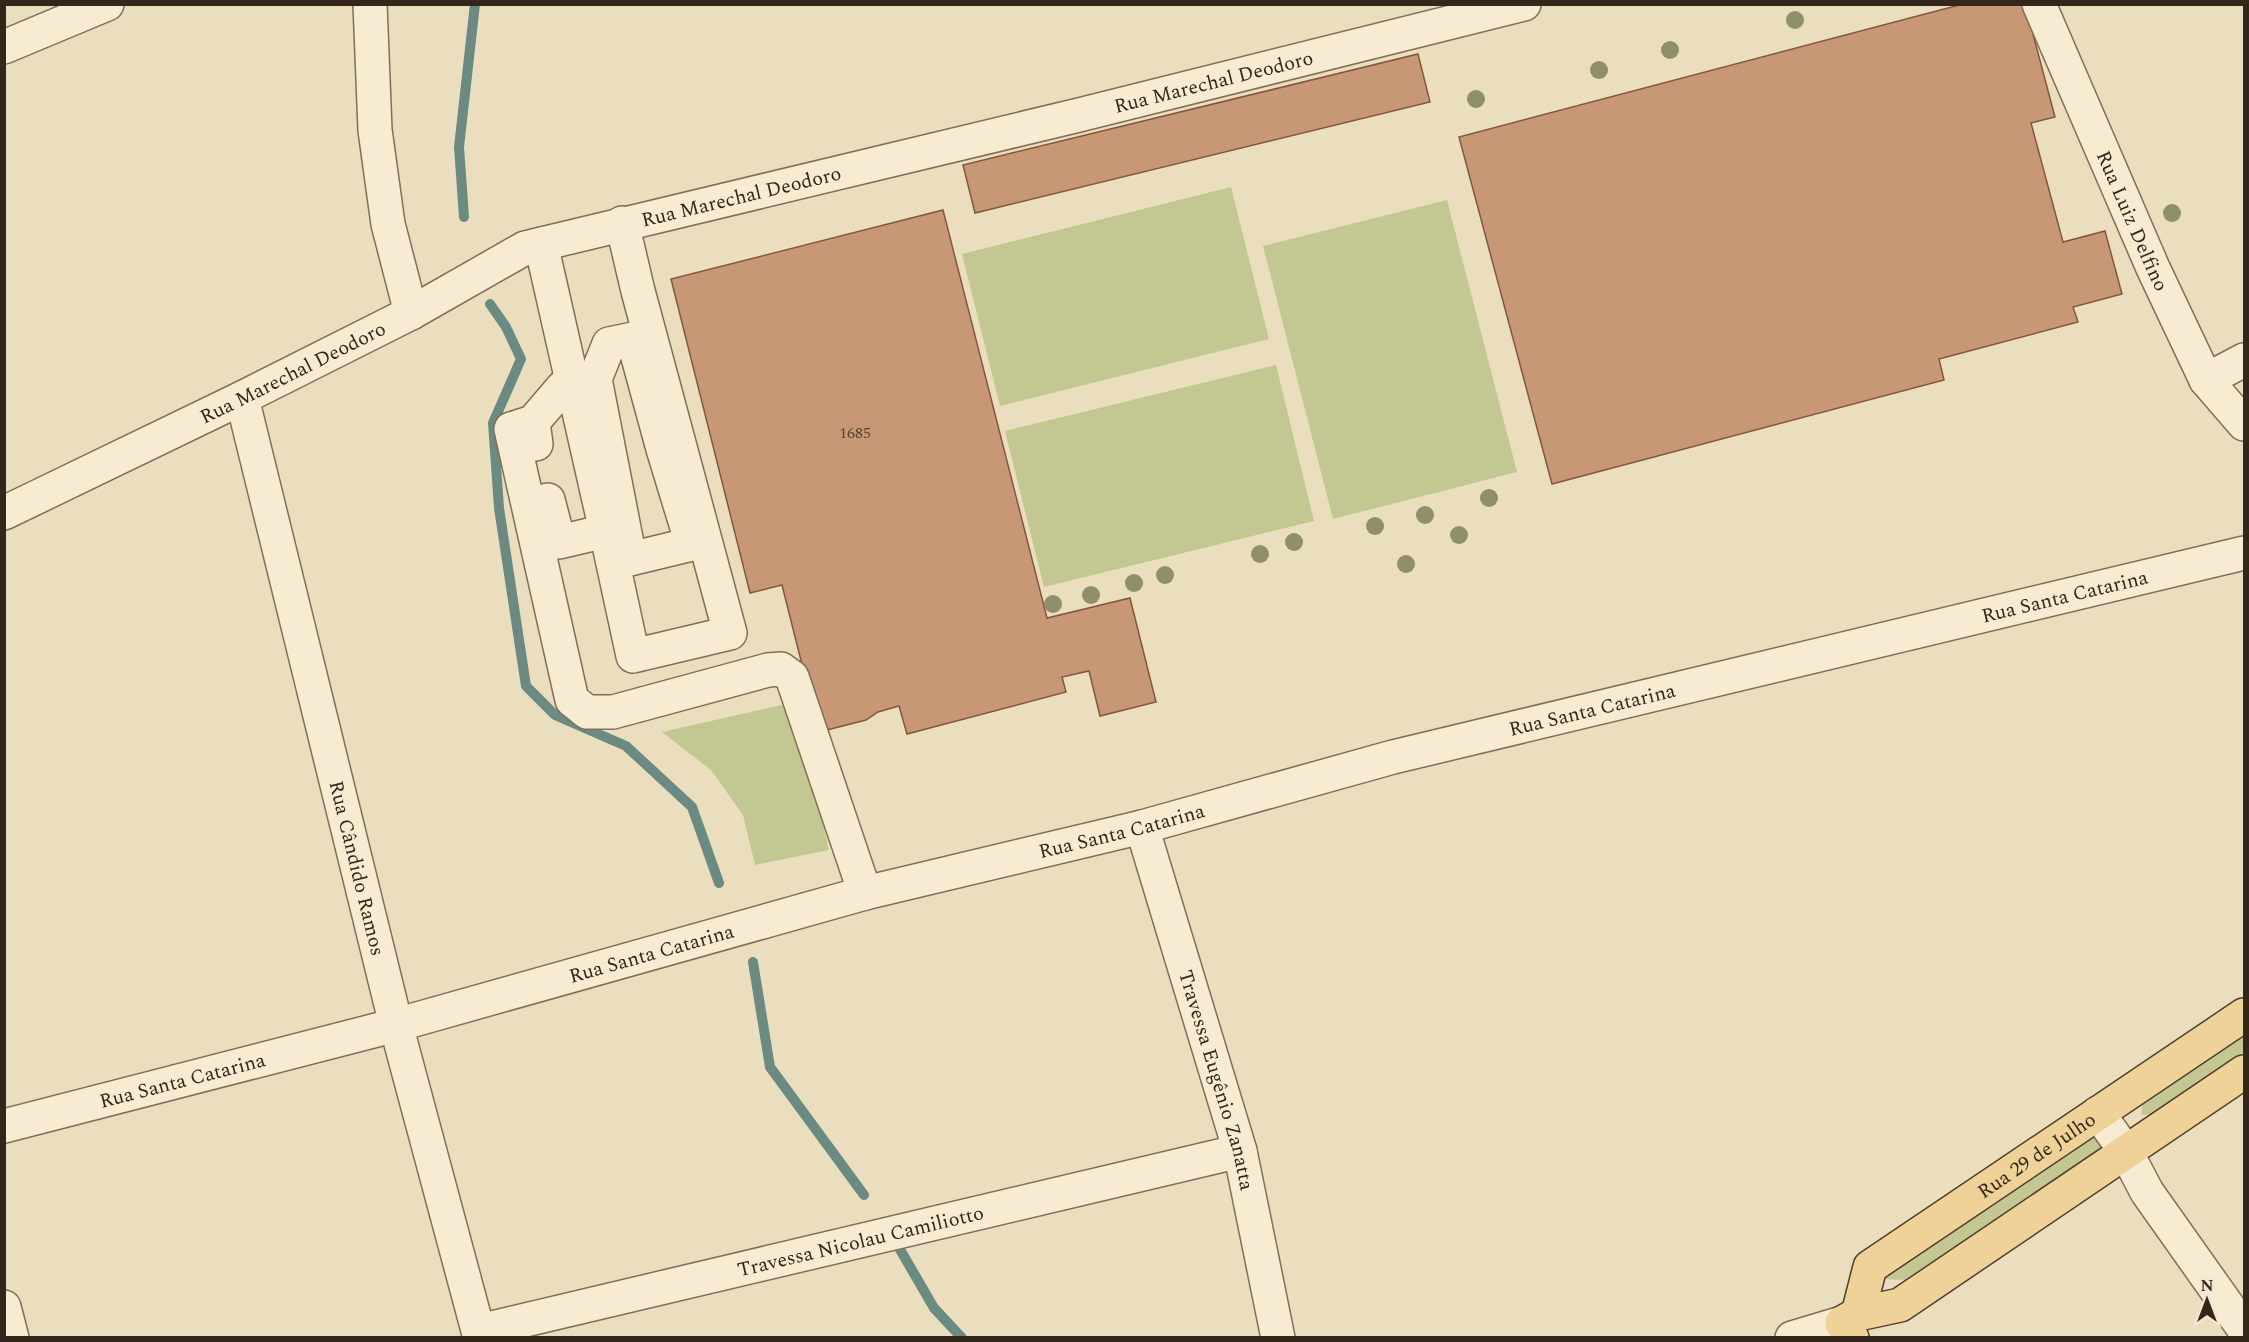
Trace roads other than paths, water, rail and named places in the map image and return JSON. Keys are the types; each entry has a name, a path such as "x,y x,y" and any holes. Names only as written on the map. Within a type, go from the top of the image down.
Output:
{"main road":[{"name":"Rua 29 de Julho","path":"1851,1325 1870,1267 2244,1015"},
{"path":"1851,1325 1900,1305 2244,1072"}],"street":[{"path":"4,47 107,4"},
{"path":"370,4 375,130 388,224 411,313"},
{"name":"Rua Luiz Delfino","path":"2039,4 2153,268 2206,380 2244,424"},
{"name":"Rua Marechal Deodoro","path":"4,513 411,313 525,248 1079,115 1516,5"},
{"path":"541,244 584,383 630,559 692,544 633,339 609,344 584,383 606,531 633,656 730,633 638,291 622,223"},
{"path":"2206,380 2244,360"},
{"path":"584,383 562,387 533,422 511,429 572,700 587,712 613,712 768,670 781,669 792,677 865,893"},
{"name":"Rua Cândido Ramos","path":"242,398 396,1024 480,1334"},
{"path":"533,422 538,461 559,542 606,531"},
{"name":"Rua Santa Catarina","path":"4,1126 396,1024 865,893 1142,827 1393,757 2244,553"},
{"name":"Travessa Eugênio Zanatta","path":"1142,827 1240,1151 1278,1338"},
{"path":"2098,1113 2126,1152 2147,1192 2244,1329"},
{"name":"Travessa Nicolau Camiliotto","path":"480,1334 1240,1151"},
{"path":"4,1307 12,1338"},
{"path":"1792,1338 1851,1325"}],"waterway":[{"path":"464,217 459,147 475,4"},
{"path":"490,304 506,327 521,359 493,423 499,508 526,686 555,715 626,746 692,807 719,883"},
{"path":"753,962 770,1067 864,1195"},
{"path":"898,1246 934,1308 962,1338"}]}
